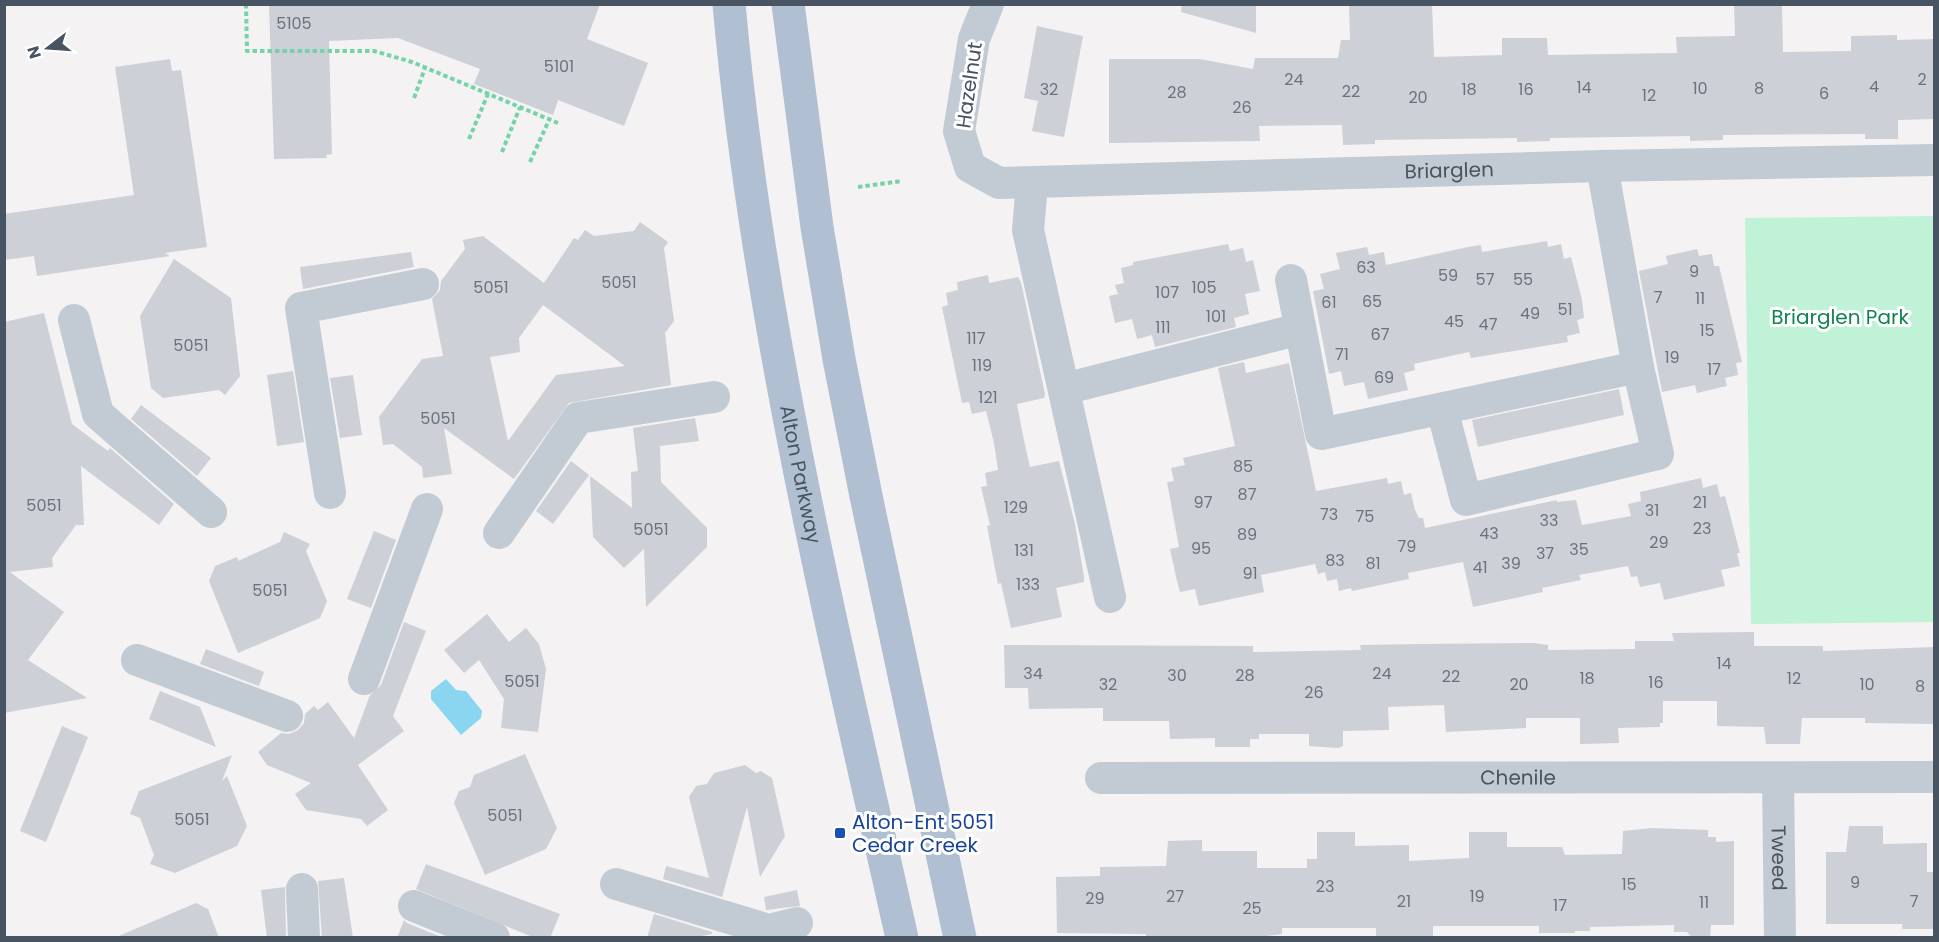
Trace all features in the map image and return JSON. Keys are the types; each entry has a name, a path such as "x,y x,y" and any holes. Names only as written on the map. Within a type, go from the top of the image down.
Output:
{"main road":[{"name":"Alton Parkway","path":"729,4 743,129 784,383 902,938"},
{"path":"788,4 817,227 841,370 960,938"}],"street":[{"name":"Hazelnut","path":"970,167 960,131 974,39 988,4"},
{"name":"Briarglen","path":"970,167 999,183 1032,184 1602,166 1935,160"},
{"path":"1442,409 1466,500 1658,454 1638,367 1602,166"},
{"path":"1032,184 1029,230 1110,597"},
{"path":"1291,280 1321,434 1638,367"},
{"path":"330,493 301,308 423,284"},
{"path":"74,320 98,414 211,512"},
{"path":"1064,389 1300,329"},
{"path":"499,533 578,418 714,397"},
{"path":"364,679 427,509"},
{"path":"137,660 288,717"},
{"name":"Chenile","path":"1101,778 1935,777"},
{"name":"Tweed","path":"1778,778 1780,938"},
{"path":"616,884 769,930 797,923"},
{"path":"302,889 304,938"},
{"path":"414,906 494,938"}],"path":[{"path":"246,4 247,51 374,51 426,68 558,123"},
{"path":"414,98 426,68"},
{"path":"469,139 488,94"},
{"path":"502,152 520,107"},
{"path":"530,162 549,120"},
{"path":"858,187 902,181"}],"green space":[{"name":"Briarglen Park","path":"1934,216 1934,622 1751,624 1745,218"}],"water":[{"path":"446,679 456,690 466,691 482,711 481,718 461,735 431,699 431,691"}],"building":[{"path":"269,4 600,4 587,39 648,63 624,126 558,100 553,115 474,84 480,69 398,38 329,41 332,154 326,155 327,158 274,159"},
{"path":"1182,4 1256,4 1256,33 1181,12"},
{"path":"1349,4 1432,4 1434,57 1502,55 1502,38 1547,38 1548,55 1677,53 1676,37 1735,36 1734,4 1782,4 1783,52 1851,51 1851,36 1897,35 1897,40 1935,39 1935,119 1898,120 1898,139 1865,139 1865,134 1723,135 1723,140 1690,141 1690,136 1550,138 1550,141 1517,142 1517,138 1375,140 1375,144 1343,145 1342,125 1259,126 1260,141 1109,143 1109,59 1200,59 1253,69 1255,58 1338,58 1341,40 1350,40"},
{"path":"1037,26 1083,36 1064,137 1032,131 1038,101 1024,98"},
{"path":"170,59 172,71 181,70 207,247 165,253 170,256 37,276 34,256 4,260 4,214 134,195 115,67"},
{"path":"640,222 668,242 664,248 674,321 665,333 671,385 569,403 514,479 444,428 452,474 423,478 422,467 393,444 383,445 379,417 422,359 443,356 432,299 440,290 441,281 465,249 463,240 483,236 544,283 574,238 578,240 585,230 594,236 634,231","holes":["543,305 625,366 556,375 508,441 490,357 520,352 519,338"]},
{"path":"1547,241 1548,247 1561,244 1564,259 1571,257 1582,300 1584,318 1577,320 1580,333 1567,336 1568,342 1471,358 1469,352 1414,364 1415,370 1404,373 1408,390 1368,399 1364,382 1344,386 1341,371 1329,374 1313,291 1324,289 1320,274 1340,269 1336,253 1367,247 1369,255 1384,252 1386,265 1481,245 1482,252"},
{"path":"1228,244 1230,251 1243,248 1246,262 1253,260 1260,291 1245,294 1249,314 1234,318 1236,327 1155,347 1152,335 1137,339 1132,319 1115,323 1109,296 1118,294 1115,285 1124,283 1121,268 1133,265 1133,262"},
{"path":"1697,249 1699,256 1712,254 1714,266 1719,266 1742,362 1736,363 1738,375 1725,378 1727,386 1697,393 1695,385 1662,392 1639,271 1668,264 1666,256"},
{"path":"411,252 414,267 303,289 300,267"},
{"path":"174,259 231,298 240,376 225,395 219,390 163,398 151,388 140,316"},
{"path":"988,275 989,283 1018,277 1021,282 1045,394 1044,398 1017,404 1023,436 1030,467 1059,461 1075,524 1084,577 1084,582 1056,588 1062,617 1011,628 1001,583 998,584 987,526 990,525 981,487 987,486 985,473 998,470 994,443 986,411 972,414 969,402 962,403 942,307 948,305 946,293 958,290 957,282"},
{"path":"44,313 72,424 108,451 110,448 174,504 159,525 81,466 84,525 76,525 52,558 53,567 10,572 64,612 28,660 87,698 4,713 4,322"},
{"path":"1244,362 1246,373 1289,363 1316,491 1387,478 1388,484 1401,481 1404,495 1411,493 1415,510 1419,518 1423,518 1425,528 1557,500 1557,502 1576,500 1582,525 1631,516 1628,504 1641,501 1640,492 1701,478 1703,488 1717,484 1720,497 1725,496 1740,553 1737,553 1740,566 1721,570 1725,586 1664,600 1660,583 1640,587 1637,576 1631,577 1628,566 1579,575 1581,580 1542,588 1543,592 1473,607 1463,562 1408,573 1409,579 1352,591 1351,588 1339,591 1337,579 1327,581 1325,572 1318,574 1315,564 1261,575 1264,592 1199,606 1195,589 1180,592 1177,581 1170,549 1179,547 1167,482 1174,481 1171,468 1185,465 1183,458 1235,446 1218,368"},
{"path":"293,371 304,442 277,446 267,375"},
{"path":"353,375 362,435 340,438 330,378"},
{"path":"1619,389 1624,415 1478,447 1472,420"},
{"path":"141,405 211,458 197,476 131,419"},
{"path":"695,418 699,441 660,446 661,482 707,528 707,547 646,607 644,549 624,568 593,537 590,476 632,508 631,472 638,471 633,428"},
{"path":"571,461 589,475 553,524 536,511"},
{"path":"374,531 396,540 371,608 347,599"},
{"path":"284,532 310,544 306,551 327,601 320,618 238,653 209,581 215,566 237,557 238,561 280,542"},
{"path":"487,614 509,642 526,628 539,644 546,669 538,732 501,728 504,699 479,660 464,673 444,650"},
{"path":"404,622 426,631 393,716 404,731 358,765 388,810 367,826 361,819 306,810 295,794 311,783 267,765 258,752 281,733 289,734 298,730 304,723 305,714 314,706 318,710 328,702 354,738 370,695 381,685"},
{"path":"1754,632 1754,646 1823,646 1823,651 1935,647 1935,724 1865,723 1865,718 1802,718 1800,744 1766,744 1764,727 1717,726 1717,701 1663,701 1663,723 1660,723 1660,727 1618,728 1619,743 1580,744 1580,718 1526,718 1526,728 1446,732 1444,705 1388,707 1389,730 1343,731 1343,746 1338,748 1309,746 1309,734 1259,734 1259,739 1250,739 1250,747 1215,747 1215,738 1170,739 1169,721 1103,721 1103,708 1029,709 1028,688 1005,688 1004,645 1253,646 1253,652 1361,650 1360,645 1534,643 1548,645 1548,650 1635,649 1635,641 1674,641 1672,633"},
{"path":"206,649 264,672 259,686 200,664"},
{"path":"160,691 200,707 216,747 149,719"},
{"path":"62,726 88,737 46,842 20,831"},
{"path":"525,754 557,828 546,849 485,875 454,803 459,791 470,787 474,775"},
{"path":"232,755 222,781 227,776 247,826 237,846 175,873 150,864 154,855 140,818 130,814 139,791"},
{"path":"745,765 756,773 761,771 772,778 785,836 760,877 747,807 722,897 663,879 666,866 709,878 689,797 696,786 707,784 714,773"},
{"path":"1849,826 1883,826 1883,844 1927,843 1927,872 1933,872 1935,881 1935,929 1902,929 1902,924 1826,924 1826,852 1846,852"},
{"path":"1652,828 1708,830 1708,837 1716,837 1716,842 1734,841 1734,925 1711,925 1710,938 1692,938 1687,932 1674,932 1674,925 1590,927 1590,931 1575,931 1575,933 1539,933 1539,926 1433,926 1433,938 1376,938 1376,928 1282,928 1282,934 1267,936 1146,938 1146,934 1057,933 1056,877 1100,876 1100,867 1166,866 1168,841 1202,840 1202,851 1257,851 1257,868 1307,868 1307,859 1317,859 1317,832 1355,832 1355,846 1409,845 1409,861 1469,858 1469,832 1507,832 1507,847 1562,847 1565,855 1622,854 1623,831"},
{"path":"426,864 560,914 550,938 535,938 416,889"},
{"path":"344,878 353,938 322,938 318,881"},
{"path":"285,887 286,938 267,938 261,890"},
{"path":"797,890 800,906 766,910 764,897"},
{"path":"196,903 208,909 219,938 114,938"},
{"path":"654,914 712,932 712,934 692,938 647,938"},
{"path":"404,920 407,923 444,938 397,938"}],"place":[{"name":"Alton-Ent 5051 Cedar Creek","path":"840,833"}]}
